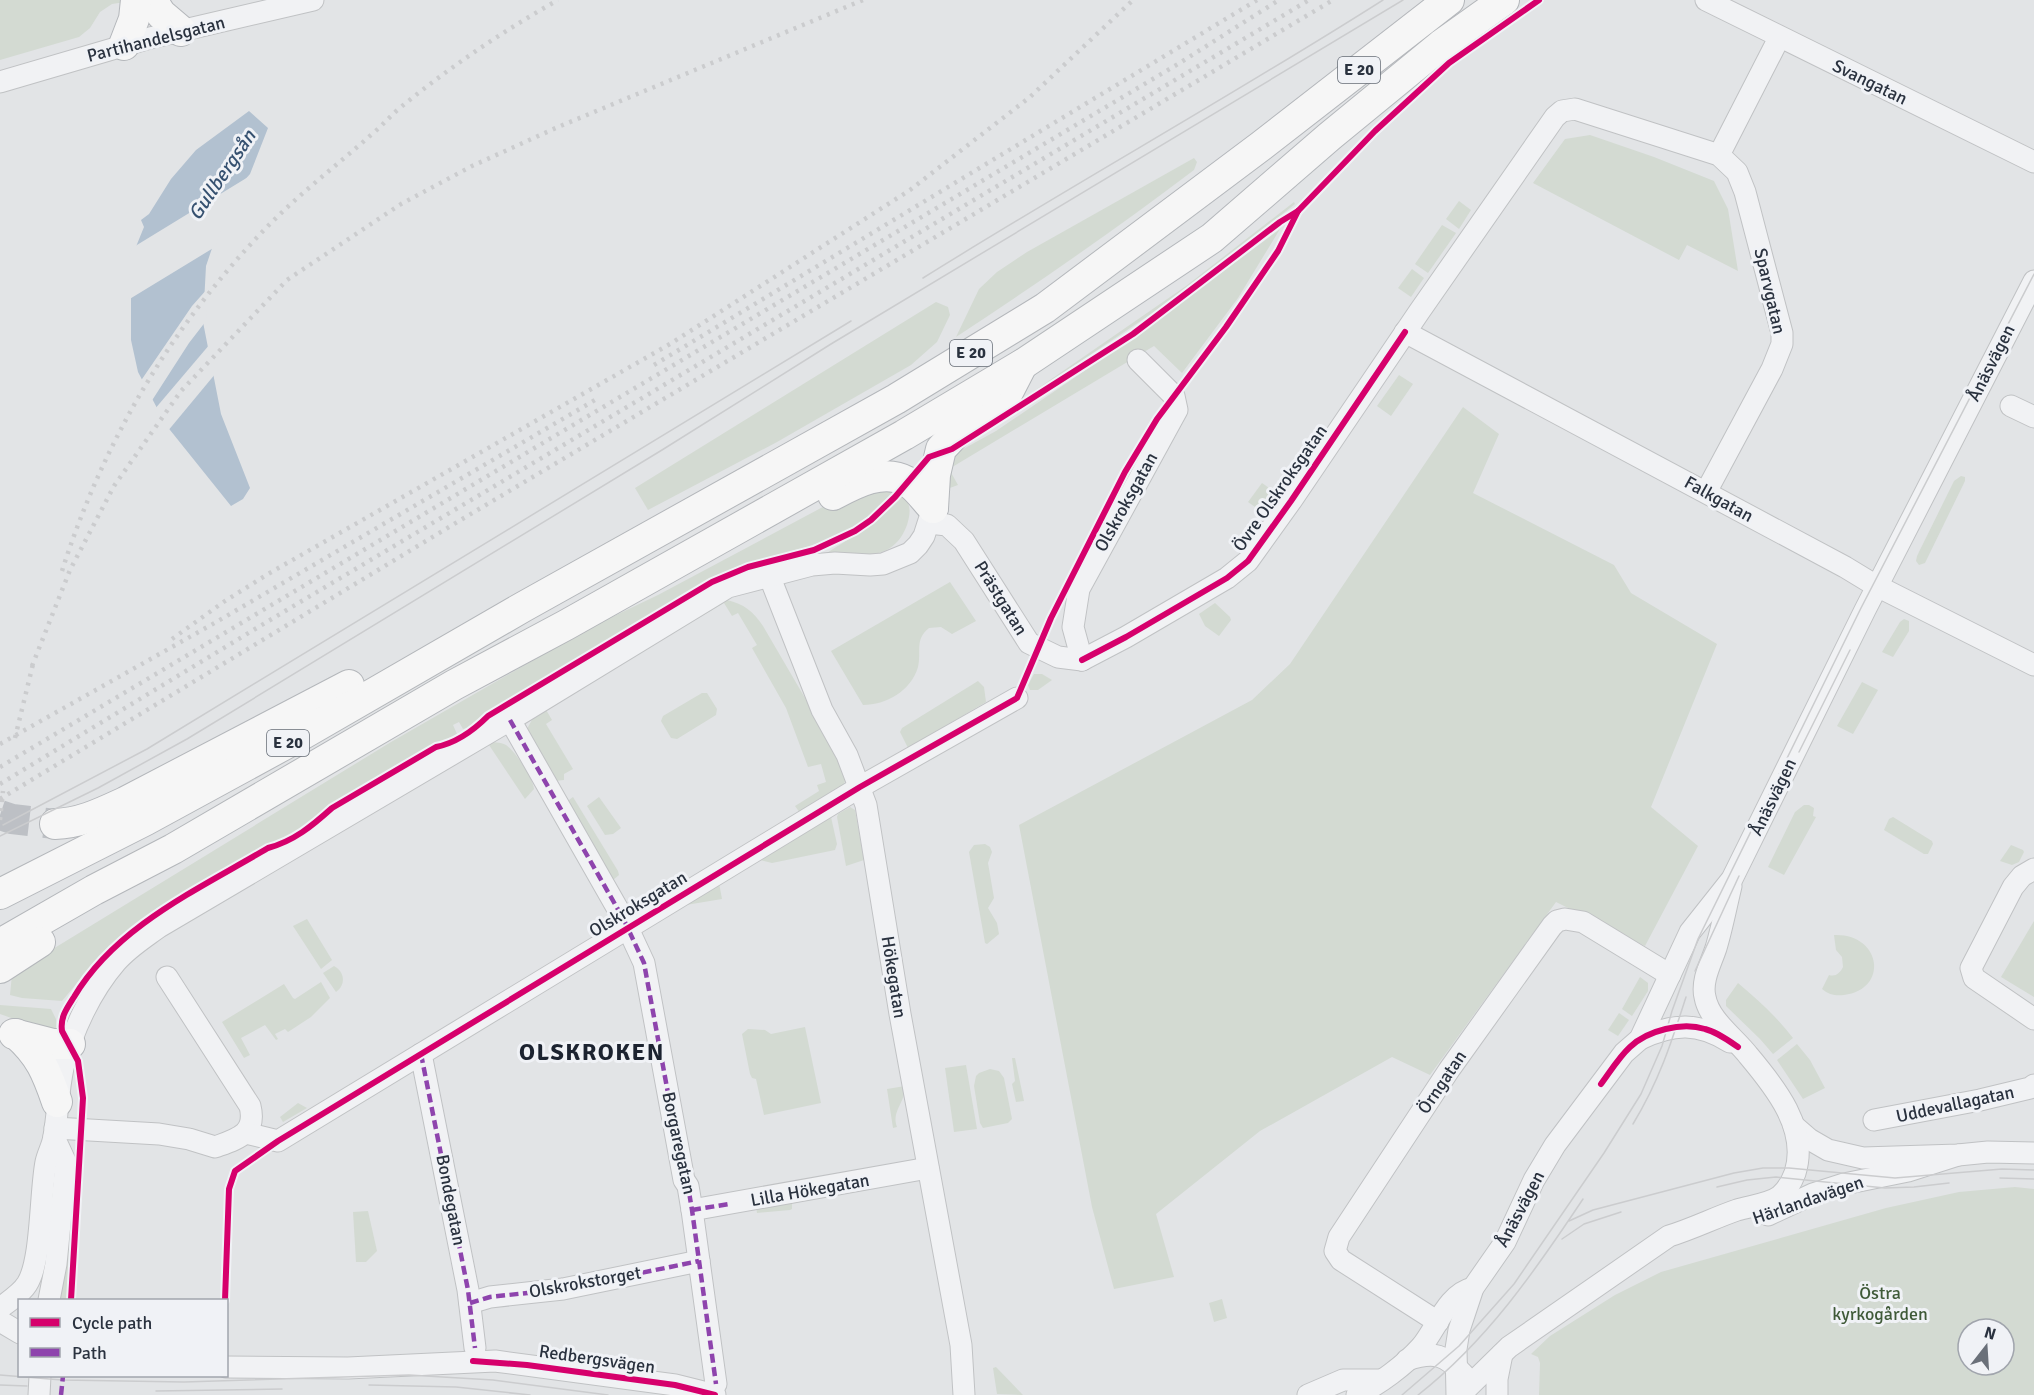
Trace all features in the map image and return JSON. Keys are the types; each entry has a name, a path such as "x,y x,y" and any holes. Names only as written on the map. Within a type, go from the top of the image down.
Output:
{"highway":[{"path":"124,45 134,19 136,0"},
{"path":"152,0 161,14 181,31"},
{"name":"E 20","path":"0,900 37,875 146,820 291,741 523,607 896,399 1046,308 1262,146 1449,0"},
{"name":"E 20","path":"0,944 94,890 173,849 453,685 566,625 904,435 1023,364 1212,238 1367,106 1442,45 1504,0"},
{"path":"931,515 935,475 941,449 955,434 1004,400 1023,364"},
{"path":"727,534 748,537 869,478 889,476 907,481 931,515"},
{"path":"54,824 72,823 92,817 349,685 523,607"},
{"path":"0,968 95,906 173,849"},
{"path":"0,894 37,875"},
{"path":"8,1032 52,1044 70,1044"},
{"path":"8,1032 32,1048 45,1068 55,1122"}],"street":[{"name":"Partihandelsgatan","path":"0,82 124,45 313,0"},
{"name":"Svangatan","path":"1706,0 2034,162"},
{"path":"1719,155 1779,38"},
{"name":"Övre Olskroksgatan","path":"1082,660 1227,578 1248,561 1292,501 1405,332 1554,117 1562,111 1575,110 1719,155"},
{"name":"Sparvgatan","path":"1706,492 1772,369 1782,344 1782,333 1745,192 1737,172 1719,155"},
{"name":"Ånäsvägen","path":"1473,1288 1505,1242 1534,1179 1555,1144 1624,1053 1640,1039 1690,933 1732,879 1877,586 2034,281"},
{"name":"Falkgatan","path":"1405,332 1877,586 2034,665"},
{"name":"Olskroksgatan","path":"1082,660 1073,627 1079,589 1177,410 1174,396 1138,360"},
{"path":"2011,406 2034,417"},
{"path":"0,1308 28,1284 34,1266 46,1162 55,1122 63,1067 70,1044 83,1013 99,985 117,961 135,944 159,927 510,720 728,587 812,566 835,563 870,565 899,558 910,553 918,545 931,515"},
{"name":"Prästgatan","path":"931,515 964,541 1029,643 1058,657 1082,660"},
{"name":"Hökegatan","path":"769,575 822,710 847,755 866,805 900,1014 962,1345 964,1395"},
{"name":"Olskroksgatan","path":"246,1133 278,1141 860,787 1017,698"},
{"name":"Borgaregatan","path":"510,720 628,927 644,963 684,1180 688,1186 716,1389"},
{"path":"2034,869 2022,876 2013,887 1971,968 1974,978 2034,1018"},
{"path":"1732,879 1716,947 1707,974 1704,994 1713,1016 1744,1050 1774,1090 1794,1126"},
{"name":"Örngatan","path":"1438,1322 1341,1260 1335,1251 1339,1237 1449,1070 1557,921 1564,919 1583,922 1670,975"},
{"path":"55,1122 159,1134 189,1139 215,1147 246,1133 252,1122 250,1106 167,977"},
{"path":"1640,1039 1650,1034 1676,1028 1699,1028 1715,1033 1744,1050"},
{"name":"Bondegatan","path":"421,1054 469,1296 476,1348"},
{"name":"Uddevallagatan","path":"1874,1120 1980,1100 2030,1088 2034,1085"},
{"path":"49,1299 56,1264 66,1164 55,1122"},
{"name":"Härlandavägen","path":"1794,1126 1809,1139 1828,1150 1852,1157 1958,1155 1988,1152 2034,1153"},
{"name":"Härlandavägen","path":"1502,1354 1669,1236 1736,1210 1778,1198 1793,1178 1799,1150 1799,1139 1794,1126"},
{"name":"Härlandavägen","path":"1691,1229 1727,1228 1759,1218 1813,1194 1844,1184 1908,1171 1958,1155"},
{"name":"Lilla Hökegatan","path":"692,1210 928,1168"},
{"name":"Olskrokstorget","path":"469,1296 490,1297 563,1289 699,1261"},
{"path":"1356,1395 1406,1361 1421,1347 1462,1291 1473,1288"},
{"path":"1473,1288 1459,1330 1456,1349 1456,1367 1467,1392 1502,1354"},
{"path":"0,1321 18,1331"},
{"path":"1406,1361 1433,1354 1446,1359 1456,1367"},
{"path":"1497,1395 1497,1379 1502,1354"},
{"name":"Redbergsvägen","path":"228,1367 348,1368 495,1361 716,1389"},
{"path":"39,1395 40,1377"},
{"path":"1308,1395 1342,1380 1381,1380"}],"green space":[{"path":"0,0 125,0 125,2 112,4 100,12 90,28 79,37 0,60"},
{"path":"1590,135 1714,181 1728,209 1738,271 1687,245 1679,260 1533,183 1565,139"},
{"path":"1194,158 1197,162 1194,170 1076,256 956,337 979,289 997,272 1027,252"},
{"path":"1459,201 1471,210 1459,229 1446,219"},
{"path":"1294,202 1295,204 1208,273 972,434 1186,286"},
{"path":"1442,225 1456,233 1428,273 1415,264"},
{"path":"1280,229 1238,298 1182,373 1154,346 949,469 958,485 947,489 939,485 940,469 945,459 996,431 1143,331"},
{"path":"1412,269 1424,278 1411,297 1398,288"},
{"path":"936,302 948,307 950,315 937,342 911,365 777,442 648,510 635,488"},
{"path":"1399,375 1413,384 1391,416 1377,406"},
{"path":"1463,407 1499,434 1473,493 1614,565 1631,593 1717,644 1651,807 1698,846 1645,946 1556,902 1430,1075 1392,1057 1260,1131 1156,1214 1174,1277 1114,1289 1092,1207 1019,825 1252,700 1290,664"},
{"path":"1961,476 1965,477 1965,481 1925,563 1919,565 1916,561 1917,556 1954,481"},
{"path":"1262,483 1275,492 1262,512 1248,502"},
{"path":"895,489 874,511 853,527 809,546 761,559 711,578 488,712 471,727 463,729 459,722 453,725 457,734 408,759 342,799 294,832 266,845 136,924 98,958 62,1001 10,995 12,974 391,742 589,628 658,595 849,493"},
{"path":"902,493 909,505 909,516 901,537 893,546 884,551 862,556 825,554 865,529 883,514"},
{"path":"950,582 976,621 952,634 941,627 929,628 920,642 919,662 915,676 904,690 889,699 863,705 831,651"},
{"path":"727,600 748,609 763,626 833,746 846,779 843,786 800,813 795,806 819,791 817,785 826,782 821,764 808,767 786,708 752,648 757,645 738,613 732,616 724,603 545,708 552,720 546,724 573,769 564,774 564,780 551,779 528,741 527,729 534,716 557,698 721,601"},
{"path":"1215,603 1231,620 1219,636 1205,626 1199,614"},
{"path":"1904,619 1909,621 1909,631 1893,657 1882,652 1900,622"},
{"path":"1034,674 1042,674 1052,680 1038,690 1030,690 1028,685"},
{"path":"978,681 984,687 986,702 908,748 900,732 902,728"},
{"path":"1862,682 1878,690 1853,734 1837,726"},
{"path":"702,693 707,693 717,709 716,715 677,739 671,738 661,721 663,716"},
{"path":"487,742 506,745 523,765 534,789 525,799"},
{"path":"573,797 618,871 619,875 613,880 565,803"},
{"path":"599,797 621,828 613,834 605,835 587,806"},
{"path":"1804,805 1814,808 1813,816 1816,817 1784,875 1768,867 1795,812"},
{"path":"850,807 855,810 864,860 846,866 837,817"},
{"path":"831,817 837,844 835,850 772,863 760,860"},
{"path":"1893,817 1932,841 1933,844 1928,854 1924,854 1884,830 1889,819"},
{"path":"985,844 992,852 988,863 994,898 988,908 997,923 999,934 987,944 969,852 974,845"},
{"path":"2011,845 2024,852 2019,862 2012,865 2000,861"},
{"path":"719,883 722,899 686,905"},
{"path":"307,919 332,960 321,969 293,926"},
{"path":"2034,921 2034,997 2001,977"},
{"path":"1834,935 1850,937 1862,943 1870,952 1874,962 1873,973 1868,983 1859,991 1838,995 1830,994 1822,989 1829,975 1837,974 1843,967 1842,957 1836,950"},
{"path":"334,966 343,979 336,992 323,973"},
{"path":"1640,977 1648,983 1648,991 1632,1016 1622,1009"},
{"path":"321,982 330,998 311,1017 288,1032 285,1029 275,1034 278,1039 276,1040 265,1025 241,1038 250,1055 244,1058 222,1022 284,984 295,999"},
{"path":"1738,983 1767,1009 1793,1038 1773,1054 1726,1006 1726,1000"},
{"path":"0,1005 51,1009 56,1019 56,1030 51,1032 0,1014"},
{"path":"1619,1013 1629,1020 1618,1036 1608,1030"},
{"path":"805,1027 821,1103 764,1115 756,1079 750,1074 742,1034 748,1029 765,1030 771,1034"},
{"path":"1797,1044 1810,1060 1825,1088 1803,1099 1777,1060"},
{"path":"1012,1058 1015,1058 1024,1101 1016,1102 1012,1084 1015,1081"},
{"path":"966,1065 977,1129 954,1132 945,1068"},
{"path":"990,1069 999,1071 1004,1078 1012,1119 1008,1123 983,1128 980,1123 974,1086 976,1076"},
{"path":"905,1086 896,1116 897,1127 893,1128 887,1089"},
{"path":"298,1103 307,1108 283,1122 280,1117"},
{"name":"Östra kyrkogården","path":"2015,1187 2034,1189 2034,1395 1539,1395 1540,1363 1538,1357 1531,1354 1550,1336 1615,1295 1661,1272 1886,1208 1959,1192"},
{"path":"72,1194 67,1299 56,1299"},
{"path":"792,1201 790,1210 757,1213 756,1206"},
{"path":"368,1211 377,1251 366,1262 356,1262 353,1212"},
{"path":"1222,1299 1227,1318 1214,1322 1209,1303"},
{"path":"996,1367 1023,1395 997,1394 993,1368"}],"water":[{"name":"Gullbergsån","path":"249,111 268,128 250,174 229,198 206,266 203,322 221,414 250,488 243,499 231,506 166,425 138,372 131,340 133,254 144,227 141,220 149,214 171,179 196,150"}],"pier":[{"path":"253,174 232,200 215,247 128,300 132,248"},
{"path":"208,288 206,321 151,402 140,382 192,306"},
{"path":"210,344 216,373 167,432 154,410"}],"tunnel":[{"path":"0,815 12,819 55,824"}],"tram line":[{"path":"923,278 1269,71 1383,0"},
{"path":"0,836 98,788 187,739 662,450 831,344 1403,0"},
{"path":"1402,1395 1459,1346 1514,1284 1604,1153 1641,1094 1662,1046 1698,939 1861,608 2034,274"},
{"path":"3,825 147,749 851,321"},
{"path":"1799,752 1850,650"},
{"path":"1695,971 1739,876"},
{"path":"1633,1124 1657,1077 1686,997"},
{"path":"1569,1221 1593,1210 1734,1173 1763,1168 1789,1168 1895,1178 2002,1169 2034,1170"},
{"path":"1717,1187 1747,1180 1776,1177 1885,1188 1949,1183"},
{"path":"2000,1178 2034,1179"},
{"path":"1418,1395 1466,1352 1488,1328 1528,1278 1583,1199"},
{"path":"1562,1239 1584,1224 1621,1212"},
{"path":"0,1375 18,1376"},
{"path":"25,1377 62,1380 184,1382 409,1375 493,1380 608,1395"},
{"path":"0,1385 27,1386"},
{"path":"369,1385 456,1387 530,1395"},
{"path":"156,1391 282,1389"}],"railway":[{"path":"62,571 98,477 120,431 171,345 232,265 304,192 401,107 477,50 558,0"},
{"path":"32,666 70,570 114,486 181,391 287,280 401,204 472,166 558,127 863,0"},
{"path":"172,639 268,574 670,344 910,190 1030,97 1133,0"},
{"path":"654,365 1257,0"},
{"path":"0,767 1178,64 1279,0"},
{"path":"0,784 260,626 1309,0"},
{"path":"0,799 459,521 1333,0"},
{"path":"0,744 218,621 595,400"},
{"path":"15,738 34,660"},
{"path":"0,820 3,791"}],"marked path":[{"path":"510,720 624,920 644,963 684,1180 688,1186 716,1384"},
{"path":"421,1054 468,1290 475,1348"},
{"path":"692,1210 729,1204"},
{"path":"470,1303 490,1297 563,1289 699,1261"},
{"path":"61,1395 63,1377"}],"cycle path":[{"path":"71,1299 83,1098 78,1061 62,1031 62,1021 69,1005 92,972 112,950 136,929 187,894 268,848 294,837 332,808 436,747 464,735 488,716 712,582 748,567 814,550 855,531 871,520 895,497 929,457 952,449 1133,334 1280,222 1298,211 1375,131 1449,63 1539,0"},
{"path":"225,1299 229,1189 235,1171 278,1141 860,787 1017,698 1051,618 1125,472 1157,419 1226,327 1278,251 1298,211"},
{"path":"1082,660 1227,578 1248,561 1405,332"},
{"path":"1601,1084 1618,1060 1637,1041 1666,1029 1686,1026 1705,1029 1718,1034 1738,1047"},
{"path":"473,1361 527,1365 675,1385 715,1395"}],"district":[{"name":"OLSKROKEN","path":"592,1052"}]}
